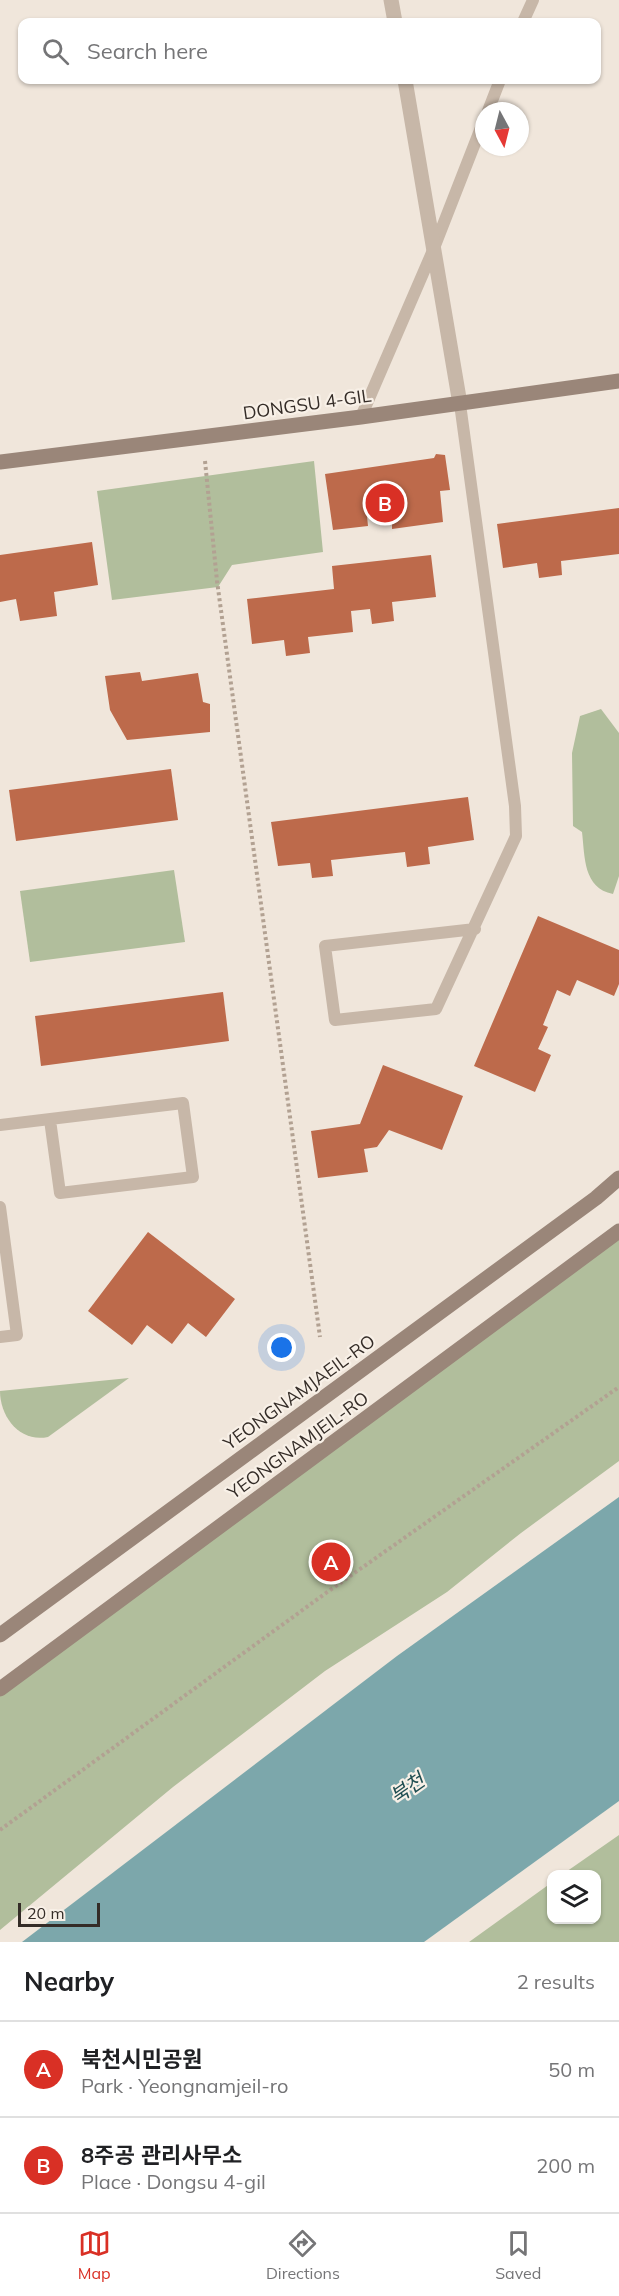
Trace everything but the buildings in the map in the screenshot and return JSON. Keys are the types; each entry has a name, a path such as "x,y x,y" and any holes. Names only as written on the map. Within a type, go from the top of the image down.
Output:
{"street":[{"path":"391,0 394,18"},
{"path":"406,84 460,404"},
{"name":"DONGSU 4-GIL","path":"0,462 361,417 619,381"},
{"name":"YEONGNAMJAEIL-RO","path":"0,1635 587,1205 619,1178"},
{"name":"YEONGNAMJEIL-RO","path":"0,1689 619,1231"}],"lane":[{"path":"525,18 533,0"},
{"path":"491,102 498,84"},
{"path":"361,417 434,248 475,143"},
{"path":"460,404 513,794 516,836 475,929 436,1009 335,1020 325,946 475,929"},
{"path":"0,1125 183,1103 193,1177 60,1193 50,1120"},
{"path":"0,1207 4,1265 17,1335 0,1337"}],"path":[{"path":"205,461 217,581 320,1337"},
{"path":"0,1830 326,1593 619,1387"}],"green space":[{"path":"314,461 323,552 232,565 218,587 112,600 97,491"},
{"path":"601,709 619,733 619,876 613,894 603,891 591,878 585,861 582,832 573,826 572,753 580,716"},
{"path":"174,870 185,942 30,962 20,891"},
{"path":"619,1236 619,1461 521,1533 447,1592 325,1671 173,1787 0,1930 0,1695"},
{"path":"129,1378 48,1437 38,1438 21,1432 8,1419 1,1401 0,1391"},
{"path":"619,1835 619,1942 469,1942 547,1886 547,1924 601,1924 601,1870 569,1870"}],"water":[{"name":"북천","path":"619,1497 619,1801 424,1942 22,1942 397,1656"}],"place":[{"name":"8주공 관리사무소","path":"385,503"},
{"name":"북천시민공원","path":"331,1562"}]}
